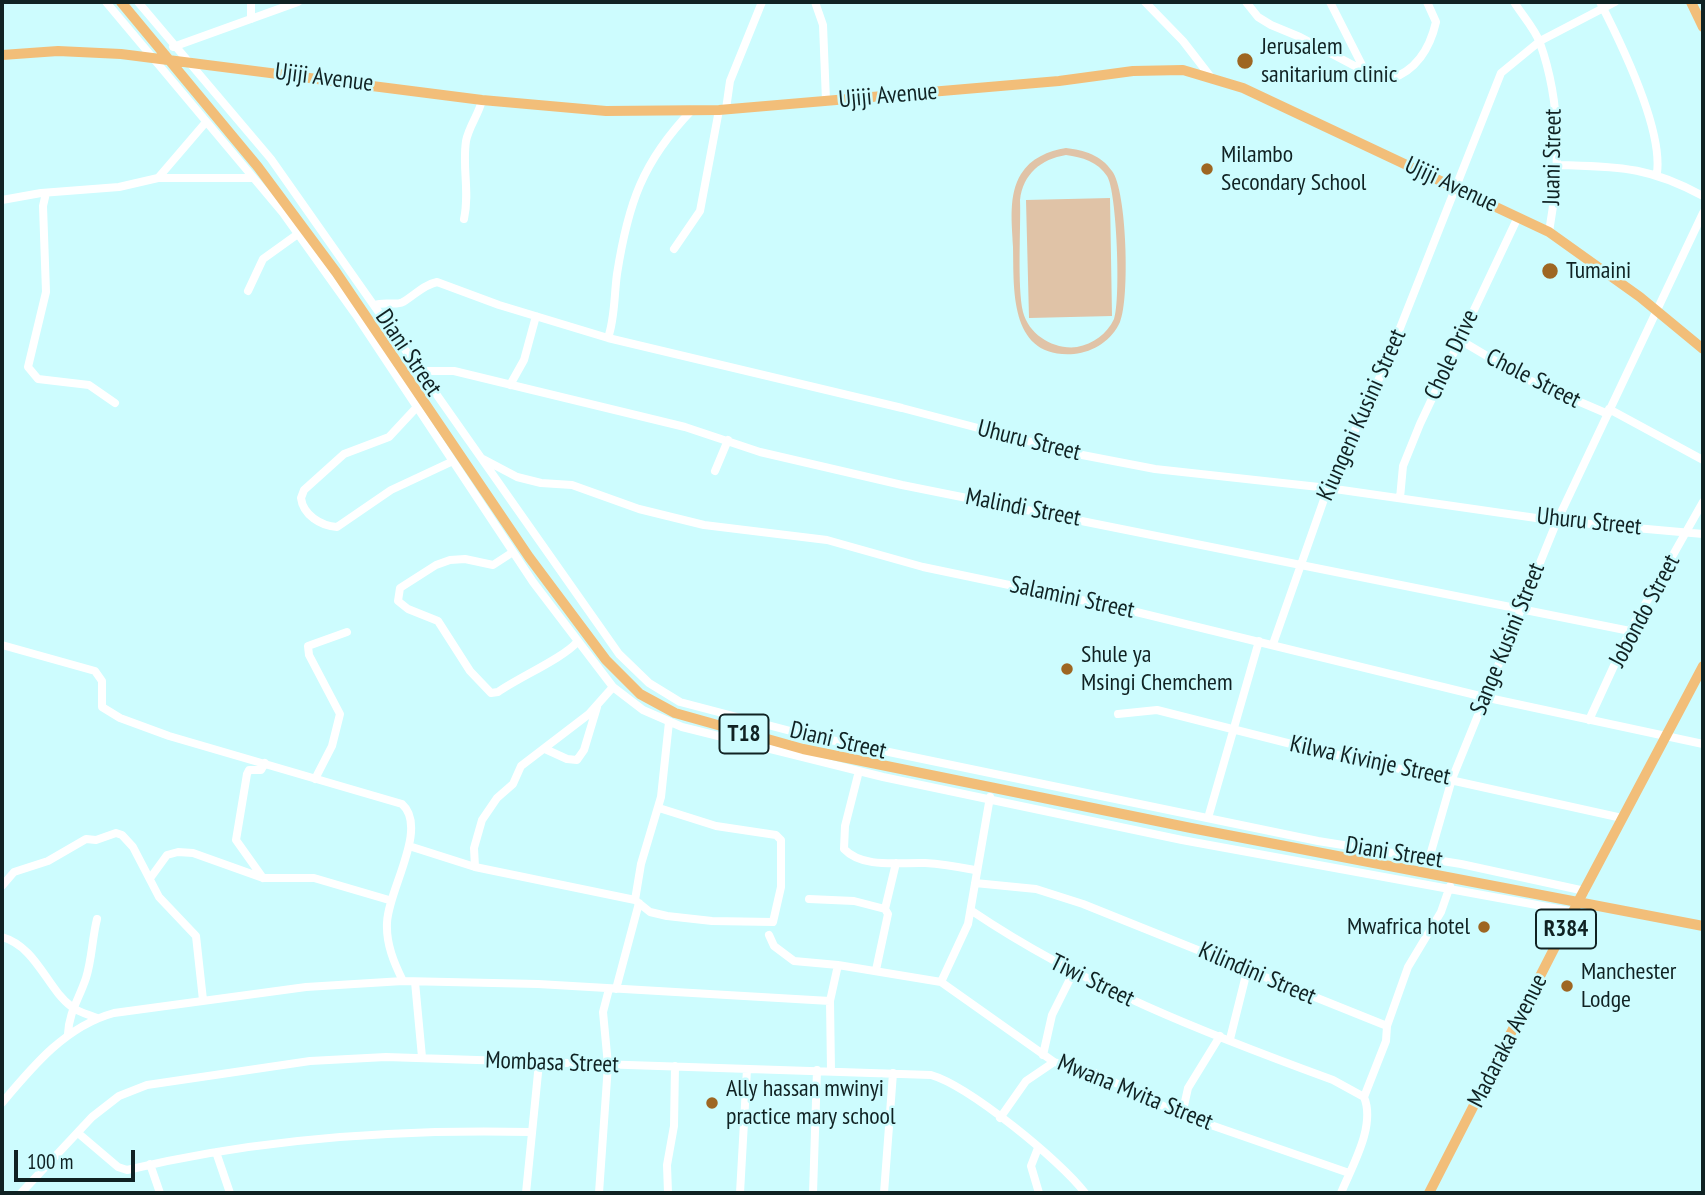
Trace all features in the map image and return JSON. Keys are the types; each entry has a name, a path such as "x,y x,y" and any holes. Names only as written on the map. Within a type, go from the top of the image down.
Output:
{"main road":[{"path":"121,2 158,54"},
{"path":"1691,2 1703,27"},
{"name":"Ujiji Avenue","path":"2,55 58,51 158,54 171,60 190,63 482,100 606,111 722,109 1133,71 1183,70 1243,88 1549,232 1609,273 1703,349"},
{"name":"T18","path":"171,60 301,231 529,557 606,660 640,694 672,720 1451,882 1582,895 1703,926"},
{"name":"Madaraka Avenue","path":"1429,1193 1703,666"}],"street":[{"path":"106,2 158,54 206,122 301,231 451,462 577,642 613,687 643,710 859,771 990,800 1306,863 1451,882 1575,912"},
{"name":"Diani Street","path":"138,2 271,159 619,654 665,696 693,706 848,745 1318,841 1429,859 1582,895"},
{"path":"251,2 251,19"},
{"path":"158,54 298,2"},
{"path":"674,249 700,211 730,81 762,2"},
{"path":"816,2 823,25 826,101"},
{"path":"1145,2 1210,76"},
{"path":"1246,2 1261,20 1295,34 1366,72 1390,79 1417,62 1430,43 1436,22 1427,2"},
{"path":"1330,2 1366,72"},
{"path":"1514,2 1540,41"},
{"name":"Kiungeni Kusini Street","path":"1273,644 1328,488 1385,366 1501,73 1540,41 1601,5 1615,2"},
{"path":"1601,5 1657,143 1657,173"},
{"name":"Juani Street","path":"1540,41 1553,95 1558,164 1549,232"},
{"path":"464,219 468,195 464,169 467,141 482,100"},
{"path":"608,338 632,198 656,151 692,110"},
{"path":"158,178 206,122"},
{"path":"1558,164 1608,166 1657,173 1703,196"},
{"path":"2,200 46,193 111,188 158,178 253,178"},
{"path":"46,193 43,206 46,292 28,367 38,379 89,386 115,403"},
{"name":"Sange Kusini Street","path":"1429,859 1452,779 1557,521 1703,213"},
{"name":"Chole Drive","path":"1400,498 1403,466 1518,217"},
{"path":"248,291 263,259 301,231"},
{"name":"Uhuru Street","path":"375,305 384,301 402,302 428,284 437,282 608,338 902,408 1077,454 1155,469 1328,488 1557,521 1703,534"},
{"path":"510,385 524,360 536,316"},
{"name":"Chole Street","path":"1460,340 1524,378 1608,412 1703,460"},
{"name":"Malindi Street","path":"420,371 454,371 728,440 760,452 902,485 1302,563 1630,631"},
{"path":"416,408 389,436 344,454 309,485 300,498 304,510 311,517 337,527 391,490 451,462"},
{"path":"715,471 728,440"},
{"name":"Salamini Street","path":"481,458 517,477 541,483 572,485 639,509 704,525 827,540 923,566 1273,644 1484,697 1667,734 1703,744"},
{"name":"Jobondo Street","path":"1589,720 1630,631 1703,502"},
{"path":"513,552 493,565 458,559 436,565 400,588 398,601 408,610 438,621 470,671 491,692 498,692 537,667 565,654 577,642"},
{"path":"315,779 332,746 340,714 309,655 308,646 347,632"},
{"path":"1208,818 1259,641"},
{"path":"2,645 95,671 102,681 102,707 111,714 169,736 402,804 412,818 409,846 389,900 388,942 403,981"},
{"path":"475,867 474,848 482,820 497,798 513,784 521,766 597,707 613,687"},
{"path":"545,749 567,759 577,760 584,750 597,707"},
{"name":"Kilwa Kivinje Street","path":"1118,714 1157,710 1622,818"},
{"path":"599,1193 608,1065 603,1012 637,901 641,864 659,808 672,720"},
{"path":"263,878 236,840 247,774 249,770 261,770 265,763"},
{"path":"859,771 845,826 844,849 851,856 863,860 975,870"},
{"path":"941,982 972,911 975,870 992,788"},
{"path":"409,846 475,867 637,901 650,912 667,916 773,922 776,917 781,848 781,841 776,835 716,826 659,808"},
{"path":"2,886 14,872 48,861 86,839 96,840 116,833 127,839 151,877 159,897 196,936 203,1000"},
{"path":"151,877 163,858 178,852 208,856 263,878 314,878 389,900"},
{"path":"876,970 888,914 885,909 896,863"},
{"path":"1341,1193 1369,1116 1364,1097 1387,1041 1387,1026 1408,967 1441,912 1451,882"},
{"name":"Kilindini Street","path":"975,883 1017,886 1058,895 1387,1026"},
{"path":"809,899 854,901 885,909"},
{"name":"Tiwi Street","path":"972,911 1026,947 1117,996 1333,1080 1364,1097"},
{"path":"68,1034 72,1008 79,999 86,978 97,919"},
{"name":"Mwana Mvita Street","path":"769,935 774,946 788,958 941,982 1054,1062 1096,1073 1182,1115 1349,1173"},
{"path":"2,937 13,941 25,952 72,1008 97,1018"},
{"path":"831,1071 830,1001 838,965"},
{"path":"1230,1039 1247,971"},
{"path":"1043,1055 1052,1015 1073,973"},
{"path":"2,1103 6,1093 68,1034 97,1018 203,1000 306,987 403,981 467,981 830,1001"},
{"path":"415,982 422,1057"},
{"path":"1182,1115 1188,1088 1220,1036"},
{"name":"Mombasa Street","path":"24,1190 78,1133 119,1096 147,1085 310,1061 422,1057 892,1073 944,1079 958,1085 1038,1148 1065,1170 1085,1193"},
{"path":"1000,1118 1026,1081 1054,1062"},
{"path":"526,1193 539,1063"},
{"path":"668,1193 667,1165 674,1126 675,1066"},
{"path":"740,1193 747,1069"},
{"path":"813,1193 817,1070"},
{"path":"884,1193 892,1073"},
{"path":"78,1133 121,1168 216,1152 362,1134 449,1130 530,1132"},
{"path":"1038,1148 1031,1167 1039,1193"},
{"path":"216,1152 230,1193"},
{"path":"150,1164 160,1193"},
{"path":"24,1190 34,1193"}],"shaded area":[{"path":"1066,148 1097,157 1112,171 1121,199 1126,269 1120,322 1101,344 1074,354 1053,353 1037,345 1026,334 1016,301 1014,283 1012,209 1017,182 1025,168 1035,160 1046,153","holes":["1072,156 1089,161 1107,176 1113,202 1117,247 1114,319 1099,338 1077,347 1051,343 1031,328 1023,312 1020,273 1020,200 1025,183 1041,164 1057,157"]},
{"path":"1110,198 1112,316 1029,318 1026,200"}],"place":[{"name":"Jerusalem sanitarium clinic","path":"1245,61"},
{"name":"Milambo Secondary School","path":"1207,169"},
{"name":"Tumaini","path":"1550,271"},
{"name":"Shule ya Msingi Chemchem","path":"1067,669"},
{"name":"Mwafrica hotel","path":"1484,927"},
{"name":"Manchester Lodge","path":"1567,986"},
{"name":"Ally hassan mwinyi practice mary school","path":"712,1103"}]}
